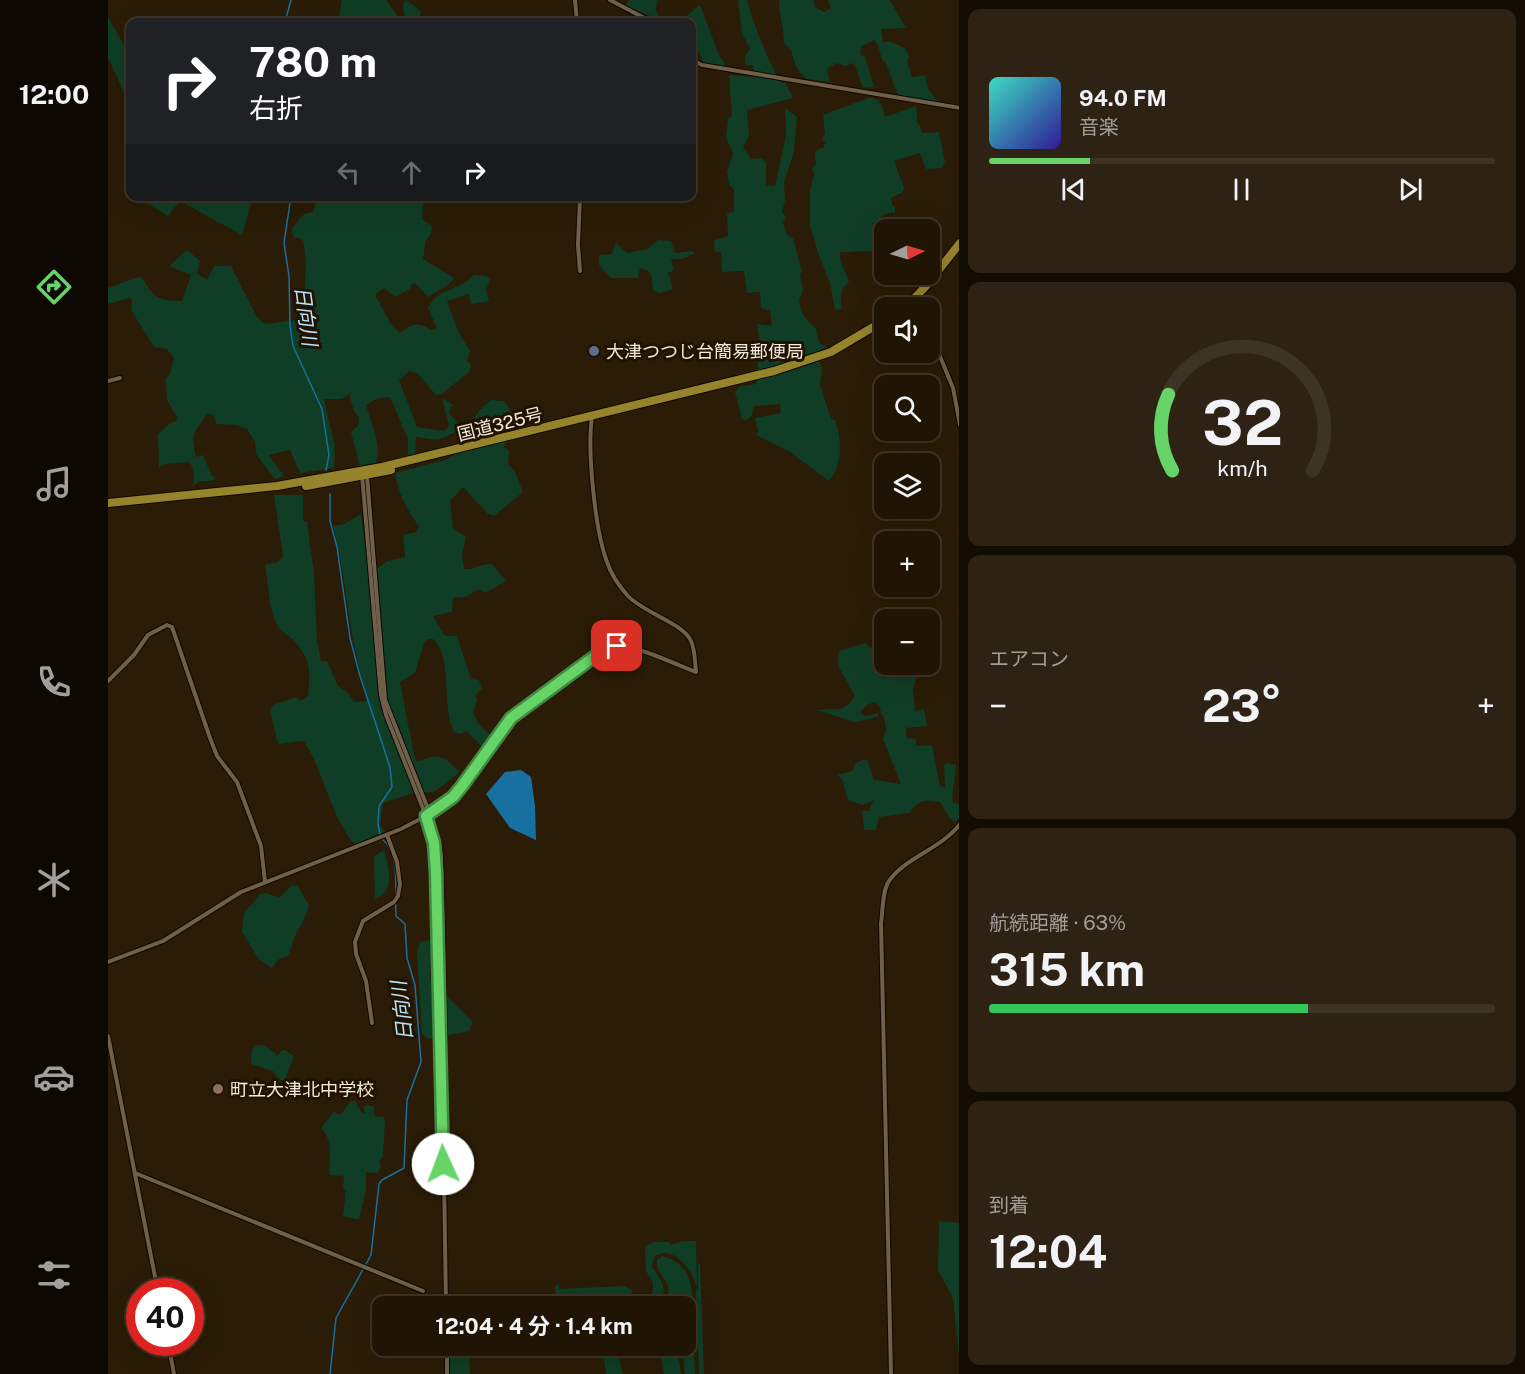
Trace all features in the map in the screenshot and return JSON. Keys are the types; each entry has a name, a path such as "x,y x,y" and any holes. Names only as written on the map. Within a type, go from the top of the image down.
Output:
{"highway":[{"path":"940,262 959,239"},
{"path":"914,297 959,244"},
{"name":"国道325号","path":"593,417 808,361 847,344 874,327"},
{"name":"国道325号","path":"108,505 271,491 364,474 804,366 842,351 874,331"}],"street":[{"path":"575,0 577,18"},
{"path":"610,0 644,18"},
{"path":"696,62 702,65 959,108"},
{"path":"580,201 578,245 580,271"},
{"path":"940,356 950,379 959,420"},
{"path":"108,381 120,378"},
{"path":"108,962 163,941 221,903 265,882 378,838 428,815 453,797 511,718 607,648 617,646 631,648 696,672 694,649 688,636 630,598 616,580 606,559 593,488 593,417"},
{"path":"364,474 385,700 428,815 435,854 442,1048 446,1296"},
{"path":"108,681 134,655 148,635 167,625 172,627 210,738 218,756 237,782 257,835 265,882"},
{"path":"891,1374 881,923 887,883 898,872 949,837 959,825"},
{"path":"372,1023 366,981 356,954 356,942 363,921 394,902 398,896 400,884 397,862 385,835"},
{"path":"108,1036 155,1278"},
{"path":"135,1173 423,1291"},
{"path":"171,1356 174,1374"},
{"path":"447,1356 447,1374"}],"green space":[{"path":"342,0 386,0 399,18 339,18"},
{"path":"406,0 421,11 419,18 405,18 403,4"},
{"path":"629,0 657,0 656,10 659,15 653,17 625,6"},
{"path":"738,0 747,0 770,62 780,82 786,83 793,98 747,110 749,135 743,147 751,159 761,158 766,162 766,185 775,186 786,135 785,108 797,117 794,151 784,183 785,201 782,212 786,217 783,223 788,236 793,238 802,271 800,276 803,290 799,301 803,315 816,329 819,343 827,347 816,352 822,369 820,385 831,419 835,420 840,443 837,467 829,481 790,452 756,435 758,431 755,418 781,413 780,404 754,406 752,415 746,421 742,419 735,392 739,387 756,384 760,345 757,324 772,326 770,311 761,308 760,292 747,293 744,271 722,272 721,252 715,252 714,240 728,236 727,213 734,212 734,189 729,185 727,172 733,154 726,137 728,118 732,116 729,75 754,77 755,72 752,65 745,63 745,57 750,49 742,33"},
{"path":"779,0 813,0 815,7 824,12 831,8 828,0 890,0 906,28 881,29 883,42 889,41 905,48 912,77 925,75 928,89 938,102 898,95 874,40 861,47 860,54 865,57 874,87 863,88 854,63 845,66 837,63 827,69 830,82 806,79 796,67 791,50 784,43"},
{"path":"700,5 719,55 725,64 722,67 703,62 696,45 696,18 684,18"},
{"path":"108,17 126,49 126,97 108,57"},
{"path":"868,98 879,101 885,117 916,106 917,121 923,133 939,132 945,162 942,168 926,169 920,153 894,161 904,188 903,192 891,198 895,213 874,219 874,251 840,252 840,260 849,283 843,288 841,294 842,309 835,310 830,283 810,225 810,190 814,175 812,168 816,165 815,153 818,149 823,148 826,142 822,140 825,133 823,115"},
{"path":"143,201 180,201 168,216"},
{"path":"180,201 269,201 268,203 251,203 242,235"},
{"path":"317,201 424,201 422,219 432,226 431,234 426,240 423,259 454,278 449,284 428,297 415,283 411,285 411,288 395,297 384,288 375,295 392,326 400,333 415,325 422,325 431,330 437,328 428,308 432,301 463,284 474,275 486,276 490,279 486,290 489,301 471,304 469,294 447,301 458,331 470,351 467,361 471,364 470,371 442,394 436,395 417,373 409,371 399,380 417,427 444,431 449,426 442,398 453,405 448,412 464,430 460,435 456,432 438,440 416,437 415,454 408,455 408,439 390,397 376,399 366,405 377,441 376,463 360,466 351,432 358,426 359,417 354,411 349,394 342,399 324,399 335,446 334,468 300,473 290,450 269,455 284,476 275,479 256,454 255,442 247,429 237,425 217,424 213,415 207,414 194,432 193,441 196,457 203,455 212,476 216,478 212,481 200,481 193,486 194,473 190,462 166,464 159,467 158,434 170,423 176,421 177,417 167,400 166,379 174,358 167,349 154,347 131,310 132,300 129,298 108,304 108,288 141,276 157,297 182,301 191,275 169,266 187,250 200,261 197,274 207,280 214,266 231,266 257,317 265,324 303,319 305,250 303,240 294,237 291,229 304,214 313,212"},
{"path":"658,240 671,241 675,253 693,251 694,254 682,259 671,259 674,270 668,273 673,288 671,290 660,293 653,291 651,274 640,268 638,278 611,278 599,265 599,255 612,254 616,243 627,253 647,249"},
{"path":"491,400 504,401 516,419 513,431 504,447 509,451 508,464 515,472 523,492 494,516 488,514 463,487 450,501 453,528 466,537 462,555 464,569 492,564 506,581 485,593 479,589 466,597 453,598 452,612 433,616 445,636 457,636 471,679 479,680 482,689 475,695 477,700 473,713 478,723 493,738 485,749 466,731 460,734 454,732 448,708 443,656 433,639 428,639 424,643 415,673 400,682 414,755 417,761 440,757 460,772 434,792 413,793 383,803 380,824 385,832 356,844 351,841 337,817 314,759 304,741 278,744 270,711 273,705 296,697 300,701 308,696 309,680 309,667 304,654 280,629 271,607 265,565 278,562 283,556 274,495 303,495 303,521 307,522 314,573 317,642 321,661 327,661 338,686 348,693 354,702 366,701 368,697 356,655 333,526 344,524 361,514 368,565 378,568 388,561 405,557 403,535 416,532 419,526 404,501 395,473 448,459 475,441 470,435 472,424 479,411"},
{"path":"866,643 874,649 874,675 916,677 913,690 915,711 924,709 927,726 906,728 907,738 916,739 916,746 932,745 940,786 945,788 944,765 947,763 956,765 952,799 954,803 959,804 959,819 955,821 950,819 940,802 926,801 916,805 909,813 879,817 876,830 864,830 862,811 869,811 875,800 862,805 848,800 842,779 837,775 852,771 855,764 864,759 867,760 874,780 901,784 883,739 886,729 884,717 875,702 866,705 860,713 866,716 878,713 878,717 855,722 817,710 841,708 855,696 838,665 839,651"},
{"path":"384,850 389,871 389,884 382,895 375,899 374,856"},
{"path":"291,886 298,886 309,906 293,942 290,955 279,959 272,968 259,960 242,932 244,913 260,894 267,893 279,898"},
{"path":"429,940 431,945 430,979 473,1022 469,1031 429,1039 422,1034 417,952 420,942"},
{"path":"257,1045 266,1046 278,1056 281,1051 285,1050 294,1056 285,1080 280,1080 274,1074 275,1072 251,1064 252,1050"},
{"path":"350,1101 355,1101 362,1113 365,1113 363,1107 368,1105 374,1107 374,1116 384,1117 385,1120 383,1157 379,1161 381,1165 378,1173 366,1172 366,1190 359,1220 343,1216 346,1190 343,1188 344,1176 330,1175 328,1138 321,1128 334,1112 341,1115"},
{"path":"939,1221 959,1223 959,1355 953,1298 938,1270"},
{"path":"683,1241 696,1241 697,1286 681,1260 667,1253 660,1254 654,1257 652,1267 661,1282 664,1294 664,1296 652,1296 653,1283 646,1271 645,1247 654,1242 670,1242 670,1245"},
{"path":"662,1256 680,1265 686,1271 692,1296 668,1296 669,1290 657,1266 657,1260"},
{"path":"700,1263 704,1374 699,1374 696,1290 698,1288 698,1264"},
{"path":"559,1283 559,1289 624,1286 632,1290 632,1296 604,1294 555,1296 555,1287"},
{"path":"449,1356 469,1356 470,1374 450,1374"},
{"path":"603,1356 618,1356 623,1374 606,1374"},
{"path":"661,1356 678,1356 681,1374 664,1374"},
{"path":"683,1356 694,1356 695,1374 685,1374"}],"water":[{"path":"521,770 531,777 536,840 510,828 486,794 505,772"}],"waterway":[{"name":"日向川","path":"286,18 291,0"},
{"name":"日向川","path":"290,201 284,243 289,276 290,325 293,346 322,409 329,455 326,470"},
{"name":"日向川","path":"330,494 330,521 337,547 350,638 390,767 392,787 379,806 380,835"},
{"name":"日向川","path":"330,1374 336,1318 371,1255 379,1184 404,1168 407,1100 421,1062 415,985 407,958 405,924 396,916 395,864 388,846 382,839"}],"place":[{"name":"大津つつじ台簡易郵便局","path":"594,351"},
{"name":"町立大津北中学校","path":"218,1089"}],"route":[{"path":"443,1164 436,872 434,843 426,816 453,797 484,757 505,723 602,651 611,646 617,646"}]}
